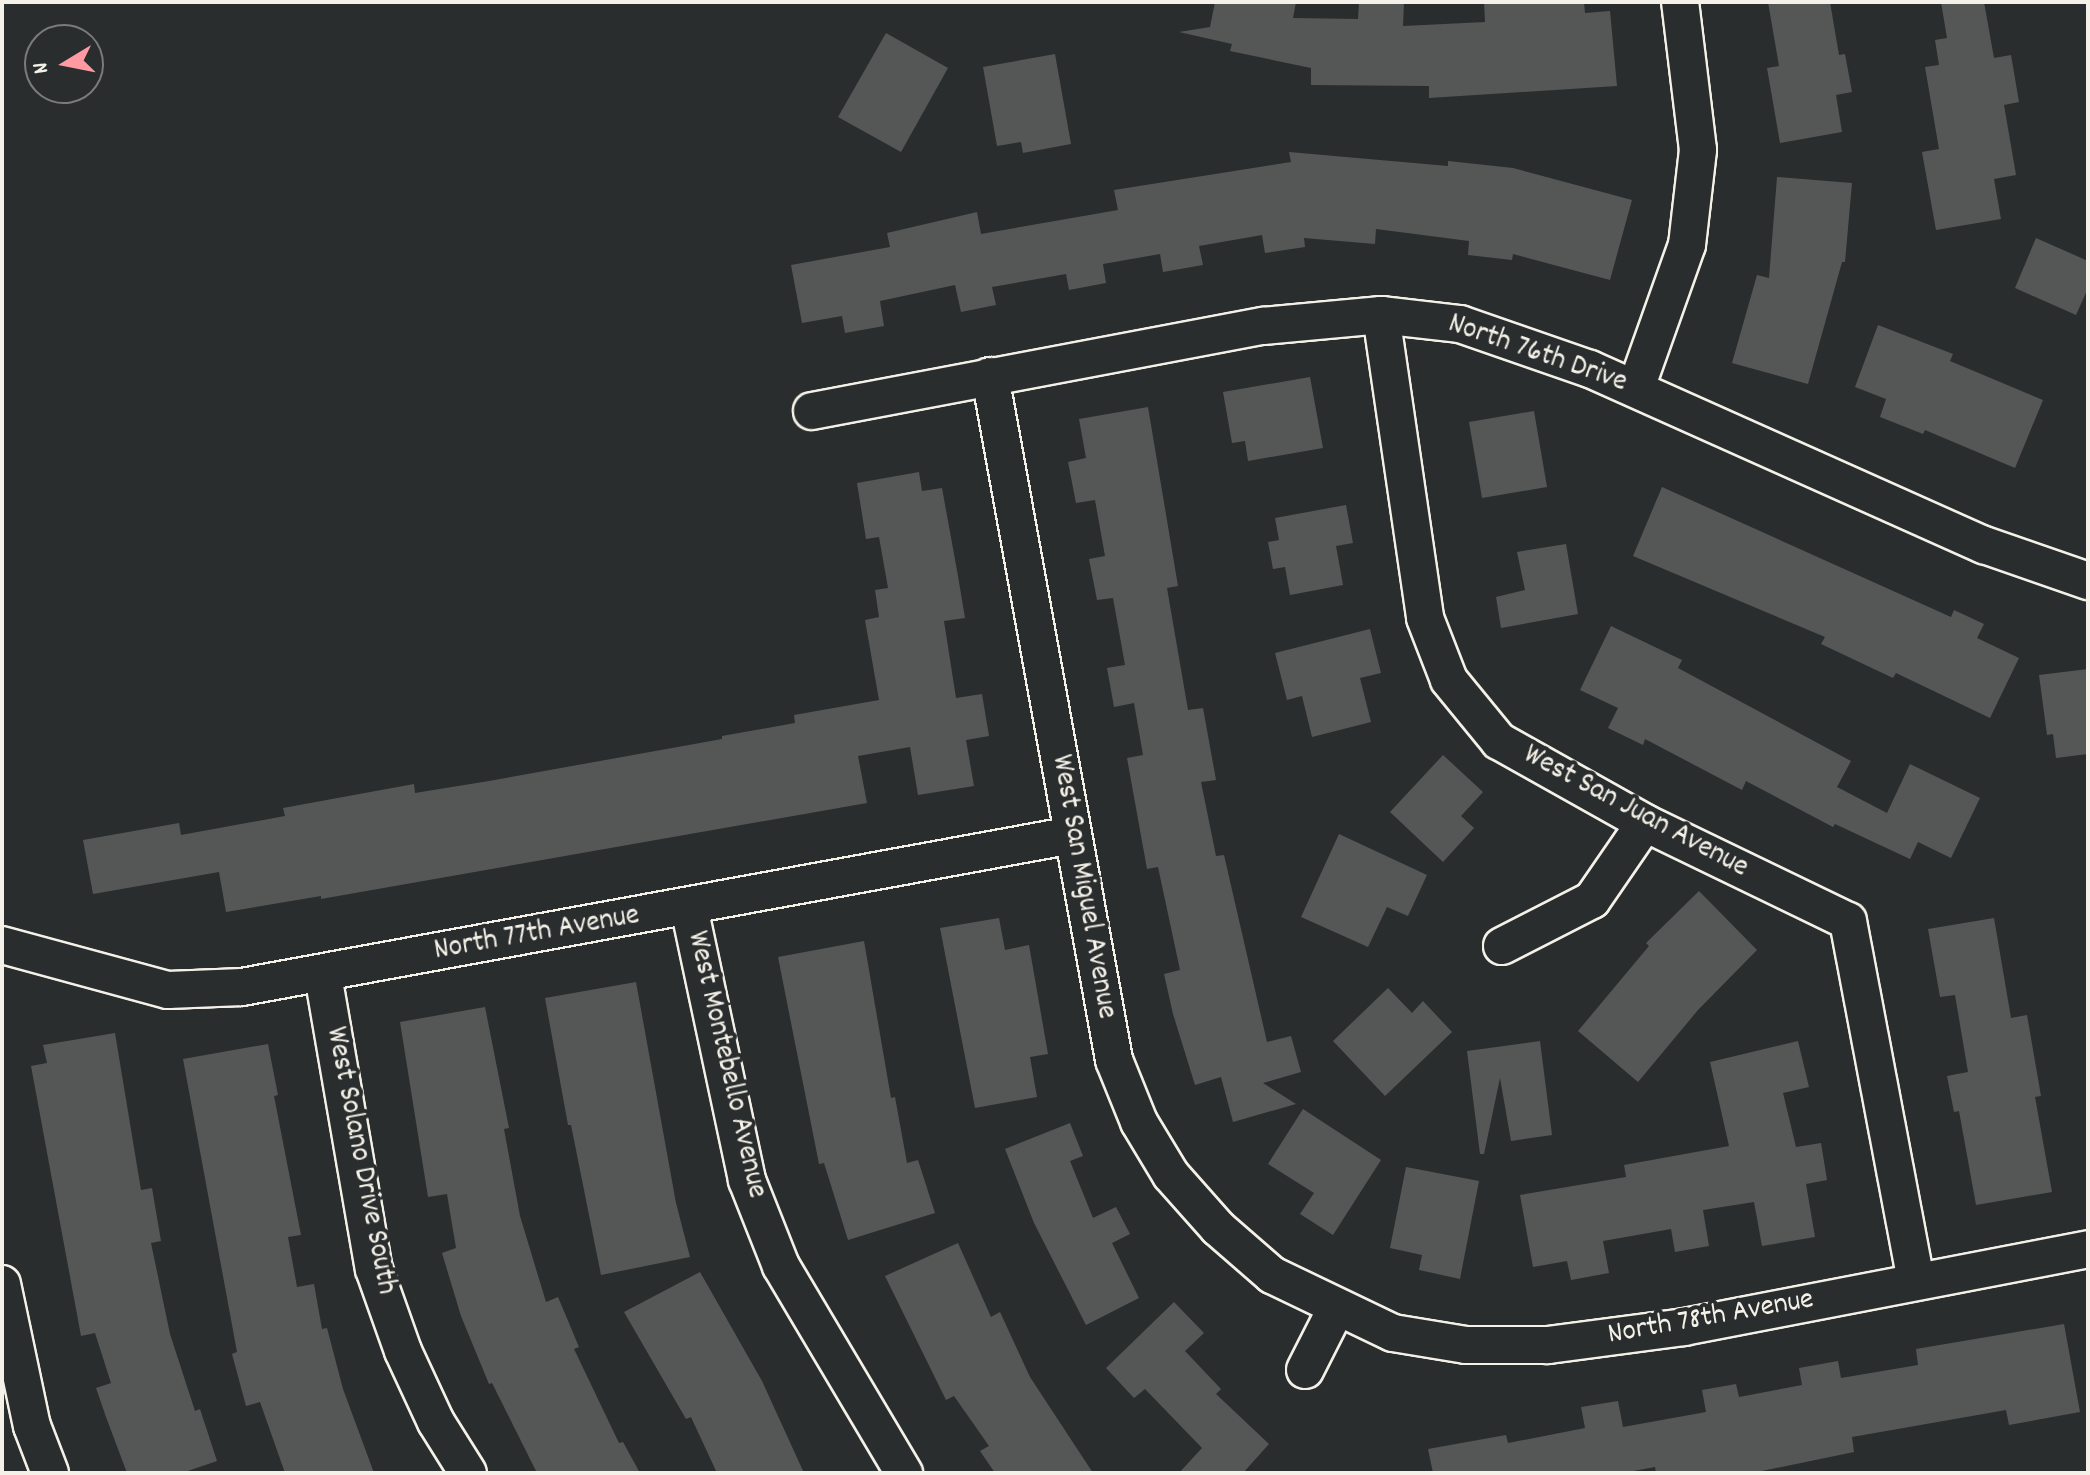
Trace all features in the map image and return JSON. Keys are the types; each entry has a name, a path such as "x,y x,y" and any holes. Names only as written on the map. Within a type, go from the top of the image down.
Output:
{"street":[{"path":"1636,388 1687,245 1698,150 1680,2"},
{"name":"North 76th Drive","path":"812,411 1263,326 1381,315 1460,324 1636,388 1984,545 2088,581"},
{"name":"West San Juan Avenue","path":"1381,315 1425,618 1449,680 1499,741 1645,823 1848,921 1916,1281"},
{"name":"West San Miguel Avenue","path":"990,376 1114,1060 1139,1122 1171,1175 1218,1228 1272,1275 1336,1309"},
{"path":"1502,946 1592,900 1645,823"},
{"name":"North 77th Avenue","path":"2,945 168,990 242,987 323,975 1073,835"},
{"name":"West Montebello Avenue","path":"689,907 747,1180 781,1266 904,1473"},
{"name":"West Solano Drive South","path":"323,975 374,1269 403,1351 436,1422 468,1473"},
{"name":"North 78th Avenue","path":"1336,1309 1393,1333 1466,1345 1548,1345 1684,1327 2088,1249"},
{"path":"2,1284 32,1426 50,1473"},
{"path":"1305,1370 1336,1309"}],"building":[{"path":"1215,2 1296,2 1293,18 1358,19 1359,2 1404,2 1403,26 1485,22 1484,2 1584,2 1585,13 1610,11 1617,86 1429,98 1429,86 1311,85 1311,68 1230,51 1232,44 1179,32 1210,27"},
{"path":"1768,2 1830,2 1839,55 1845,54 1852,92 1836,95 1842,132 1780,143 1767,68 1779,66"},
{"path":"1941,2 1984,2 1994,58 2011,55 2019,102 2004,105 2016,175 1994,179 2001,219 1936,230 1922,152 1939,149 1925,67 1939,65 1935,40 1947,38"},
{"path":"886,33 948,68 901,152 838,117"},
{"path":"1055,54 1071,144 1023,153 1021,142 997,146 983,67"},
{"path":"1289,152 1448,166 1448,161 1513,168 1632,200 1610,280 1513,254 1512,260 1468,255 1469,241 1376,229 1375,244 1304,238 1305,247 1265,253 1262,235 1199,246 1203,265 1163,272 1160,254 1103,264 1106,283 1069,290 1066,274 992,287 996,305 961,312 955,285 880,301 884,326 845,333 842,316 802,323 791,265 890,247 887,233 977,212 981,234 1118,210 1114,190 1291,162"},
{"path":"1777,177 1852,183 1845,262 1842,262 1808,384 1732,363 1757,275 1769,278"},
{"path":"2036,238 2088,261 2088,288 2076,315 2015,288"},
{"path":"1878,325 1953,354 1950,361 2043,400 2015,468 1925,430 1923,434 1880,417 1886,399 1855,387"},
{"path":"1310,377 1323,448 1248,461 1245,441 1232,443 1223,392"},
{"path":"1148,407 1178,586 1167,588 1188,710 1203,708 1216,780 1201,782 1216,856 1224,855 1267,1042 1291,1036 1301,1072 1263,1083 1296,1104 1233,1122 1221,1077 1195,1085 1173,1014 1164,974 1180,970 1158,867 1147,869 1127,758 1143,755 1134,703 1114,707 1107,668 1125,665 1113,598 1097,600 1089,559 1105,556 1095,500 1076,503 1068,462 1086,458 1079,419"},
{"path":"1534,411 1547,487 1482,498 1469,422"},
{"path":"919,472 922,491 942,488 965,618 944,621 956,698 982,694 989,736 966,740 974,786 918,795 910,747 858,756 867,803 321,899 321,896 226,912 219,872 93,894 83,840 179,823 181,835 285,816 283,808 414,784 415,793 489,781 722,739 722,736 795,723 794,715 879,700 865,620 879,617 875,590 888,588 879,537 866,539 857,483"},
{"path":"1662,487 1951,617 1954,610 1984,624 1977,638 2019,658 1990,718 1896,673 1893,678 1821,644 1825,637 1633,556"},
{"path":"1346,505 1353,543 1336,546 1343,585 1290,595 1285,567 1273,569 1268,542 1279,540 1275,518"},
{"path":"1566,544 1578,614 1501,628 1496,597 1525,590 1517,552"},
{"path":"1611,626 1682,660 1678,668 1851,761 1837,787 1887,813 1910,764 1980,798 1951,858 1918,842 1910,859 1835,824 1833,827 1746,781 1742,790 1645,739 1643,745 1608,728 1618,708 1580,690"},
{"path":"1370,629 1381,673 1360,678 1371,722 1312,737 1302,696 1287,700 1275,653"},
{"path":"2088,669 2088,754 2056,758 2053,734 2047,735 2039,675"},
{"path":"1443,755 1483,792 1461,816 1474,828 1443,862 1390,812"},
{"path":"1339,834 1427,875 1408,916 1387,907 1368,947 1301,917"},
{"path":"1699,891 1757,950 1698,1010 1638,1082 1578,1031 1649,946 1646,943"},
{"path":"999,918 1005,950 1029,945 1048,1054 1030,1057 1037,1097 975,1108 940,928"},
{"path":"1994,918 2011,1018 2027,1015 2041,1096 2035,1097 2052,1192 1976,1205 1959,1111 1954,1112 1947,1076 1968,1072 1955,995 1940,997 1928,929"},
{"path":"864,941 891,1098 895,1097 907,1163 918,1160 935,1213 848,1240 824,1163 819,1164 778,957"},
{"path":"636,982 676,1203 690,1257 601,1275 571,1125 568,1125 545,998"},
{"path":"1388,988 1412,1013 1423,1001 1452,1032 1385,1096 1333,1041"},
{"path":"485,1007 509,1128 504,1129 520,1216 546,1302 558,1297 579,1347 574,1349 619,1443 623,1442 640,1473 537,1473 492,1383 489,1384 461,1316 442,1253 456,1248 447,1194 428,1197 400,1022"},
{"path":"115,1033 141,1190 152,1188 161,1241 151,1243 170,1334 195,1411 200,1409 217,1461 182,1473 127,1473 106,1417 96,1388 111,1383 95,1333 81,1336 31,1066 47,1063 43,1045"},
{"path":"1540,1041 1552,1135 1511,1141 1500,1078 1484,1154 1480,1154 1467,1051"},
{"path":"1798,1041 1809,1087 1783,1093 1796,1147 1821,1143 1827,1180 1806,1184 1815,1237 1762,1246 1754,1202 1703,1210 1709,1246 1675,1252 1671,1229 1603,1241 1609,1273 1571,1280 1567,1261 1533,1267 1520,1195 1626,1177 1624,1165 1729,1146 1710,1062"},
{"path":"268,1044 278,1095 274,1096 301,1235 288,1237 297,1287 314,1284 322,1329 327,1328 343,1389 374,1473 285,1473 260,1402 246,1406 232,1354 237,1352 183,1059"},
{"path":"1303,1109 1381,1160 1333,1235 1300,1214 1314,1193 1268,1164"},
{"path":"1070,1123 1083,1156 1070,1161 1093,1218 1116,1207 1130,1234 1112,1243 1139,1298 1086,1325 1034,1223 1005,1149"},
{"path":"1406,1167 1479,1181 1460,1279 1419,1270 1422,1255 1390,1248"},
{"path":"958,1243 991,1317 1000,1312 1030,1377 1093,1473 995,1473 980,1451 989,1446 954,1396 946,1400 885,1276"},
{"path":"700,1272 762,1381 804,1473 717,1473 691,1417 686,1419 624,1312"},
{"path":"1174,1302 1204,1333 1185,1351 1221,1389 1216,1394 1269,1444 1243,1473 1179,1473 1202,1448 1145,1389 1134,1398 1106,1368"},
{"path":"2064,1324 2080,1412 2009,1425 2006,1410 1852,1437 1854,1452 1752,1473 1656,1473 1655,1467 1623,1473 1433,1473 1428,1449 1506,1435 1508,1443 1585,1428 1581,1407 1618,1401 1623,1427 1706,1412 1702,1390 1736,1384 1739,1397 1802,1385 1799,1368 1838,1361 1841,1378 1918,1365 1916,1349"}]}
